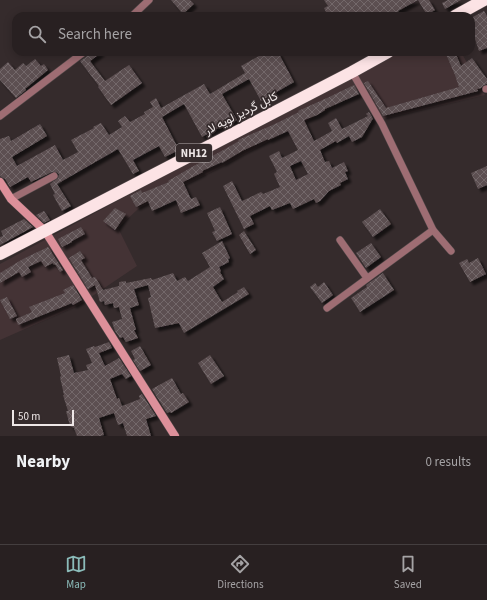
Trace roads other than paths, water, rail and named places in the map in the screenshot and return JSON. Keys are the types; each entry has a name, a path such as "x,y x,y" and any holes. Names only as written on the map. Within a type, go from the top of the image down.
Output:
{"highway":[{"path":"462,12 484,0"},
{"name":"کابل گردیز لویه لار","path":"0,254 381,56"}],"street":[{"path":"136,12 149,0"},
{"path":"0,116 79,56"},
{"path":"352,72 382,124 433,230 451,251"},
{"path":"11,199 54,176"},
{"path":"0,182 11,199 45,231 175,436"},
{"path":"327,308 433,230"},
{"path":"340,240 367,278"}]}
